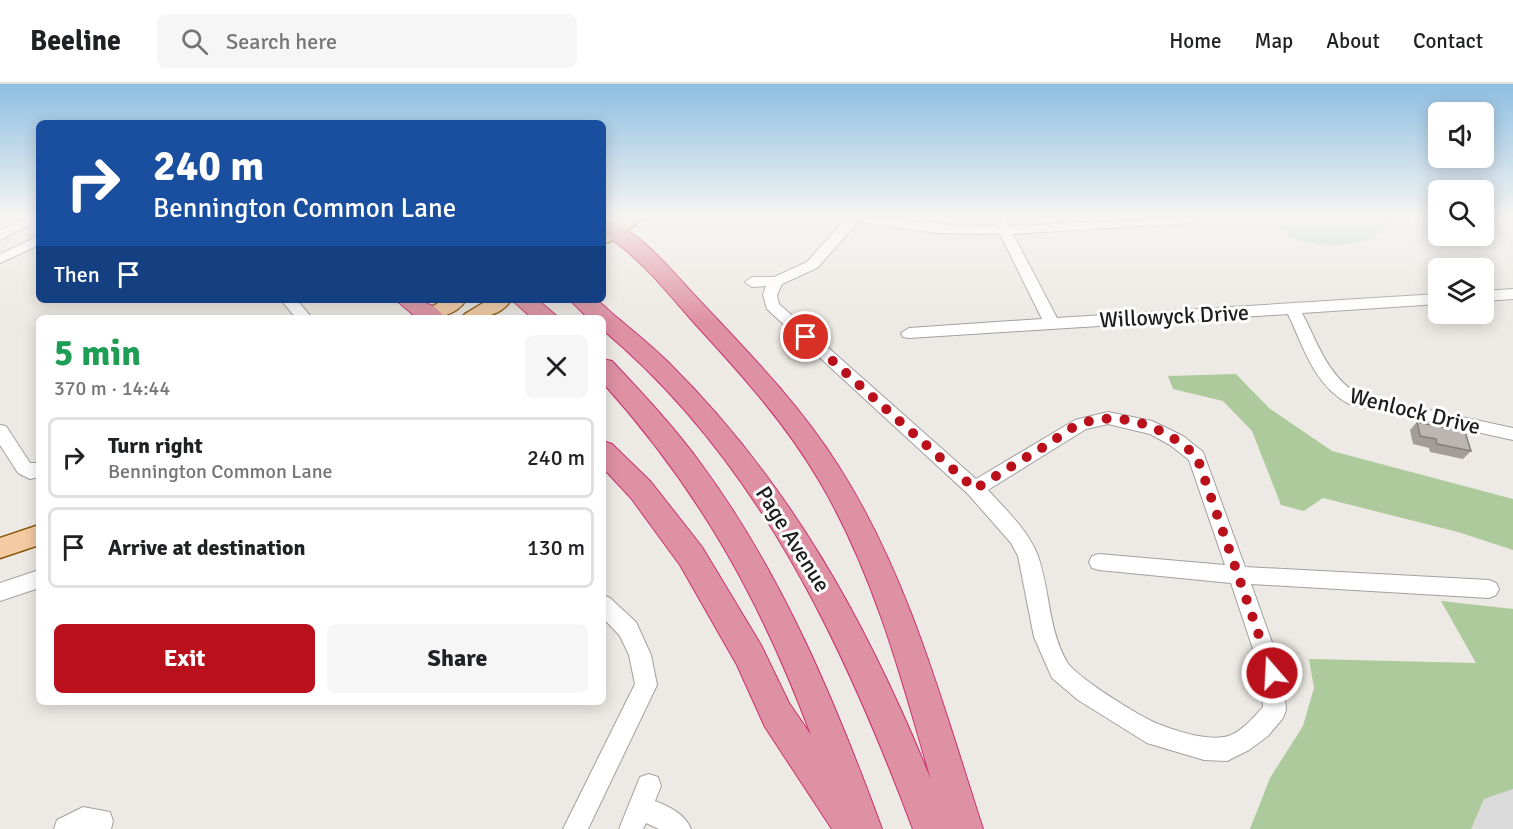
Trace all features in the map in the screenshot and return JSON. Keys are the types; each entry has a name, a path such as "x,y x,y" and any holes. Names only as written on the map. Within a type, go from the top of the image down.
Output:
{"highway":[{"path":"640,252 774,397 808,441 831,477 863,536 889,595 921,687 964,829"},
{"path":"412,303 427,315"},
{"path":"527,303 543,315"},
{"name":"Page Avenue","path":"585,303 600,315"},
{"name":"Page Avenue","path":"606,320 668,374 720,433 773,503 826,590 853,642 907,762 932,829"},
{"path":"606,370 654,421 704,486 753,567 801,663 824,719 863,829"},
{"path":"606,454 640,490 691,556 748,655 777,715 854,829"}],"main road":[{"path":"433,315 452,303"},
{"path":"477,315 497,303"},
{"path":"0,548 36,536"}],"street":[{"path":"0,259 15,252"},
{"path":"752,282 776,281 812,265 824,252"},
{"path":"1016,252 1051,322"},
{"path":"776,281 770,295 772,306 975,489 1018,537 1025,550 1045,637 1060,671 1086,693 1155,735 1204,748 1227,749 1241,742 1260,728 1275,710 1272,673 1197,457 1187,447 1160,429 1108,418 1081,424 975,489"},
{"path":"1494,295 1513,294"},
{"name":"Willowyck Drive","path":"909,333 1051,322 1428,300"},
{"path":"292,303 302,315"},
{"name":"Wenlock Drive","path":"1293,309 1328,378 1339,391 1356,400 1513,434"},
{"path":"0,431 24,468 30,472 36,471"},
{"path":"1099,562 1238,575 1489,589"},
{"path":"0,592 36,580"},
{"path":"575,829 646,685 640,655 628,629 606,607"},
{"path":"640,808 662,816 679,829"},
{"path":"66,829 83,819 101,821 99,829"}],"shaded area":[{"path":"1513,789 1513,829 1471,829 1484,799"}],"green space":[{"path":"1236,374 1269,408 1332,451 1513,499 1513,550 1458,532 1323,498 1304,511 1281,505 1252,431 1223,401 1173,389 1168,376"},
{"path":"1441,601 1513,609 1513,789 1484,799 1471,829 1250,829 1270,778 1303,726 1314,688 1309,659 1476,663"}],"building":[{"path":"1417,422 1465,432 1471,451 1437,444 1436,439 1420,436"}],"route":[{"path":"806,337 975,489 1081,424 1108,418 1160,429 1187,447 1197,457 1272,673"}]}
